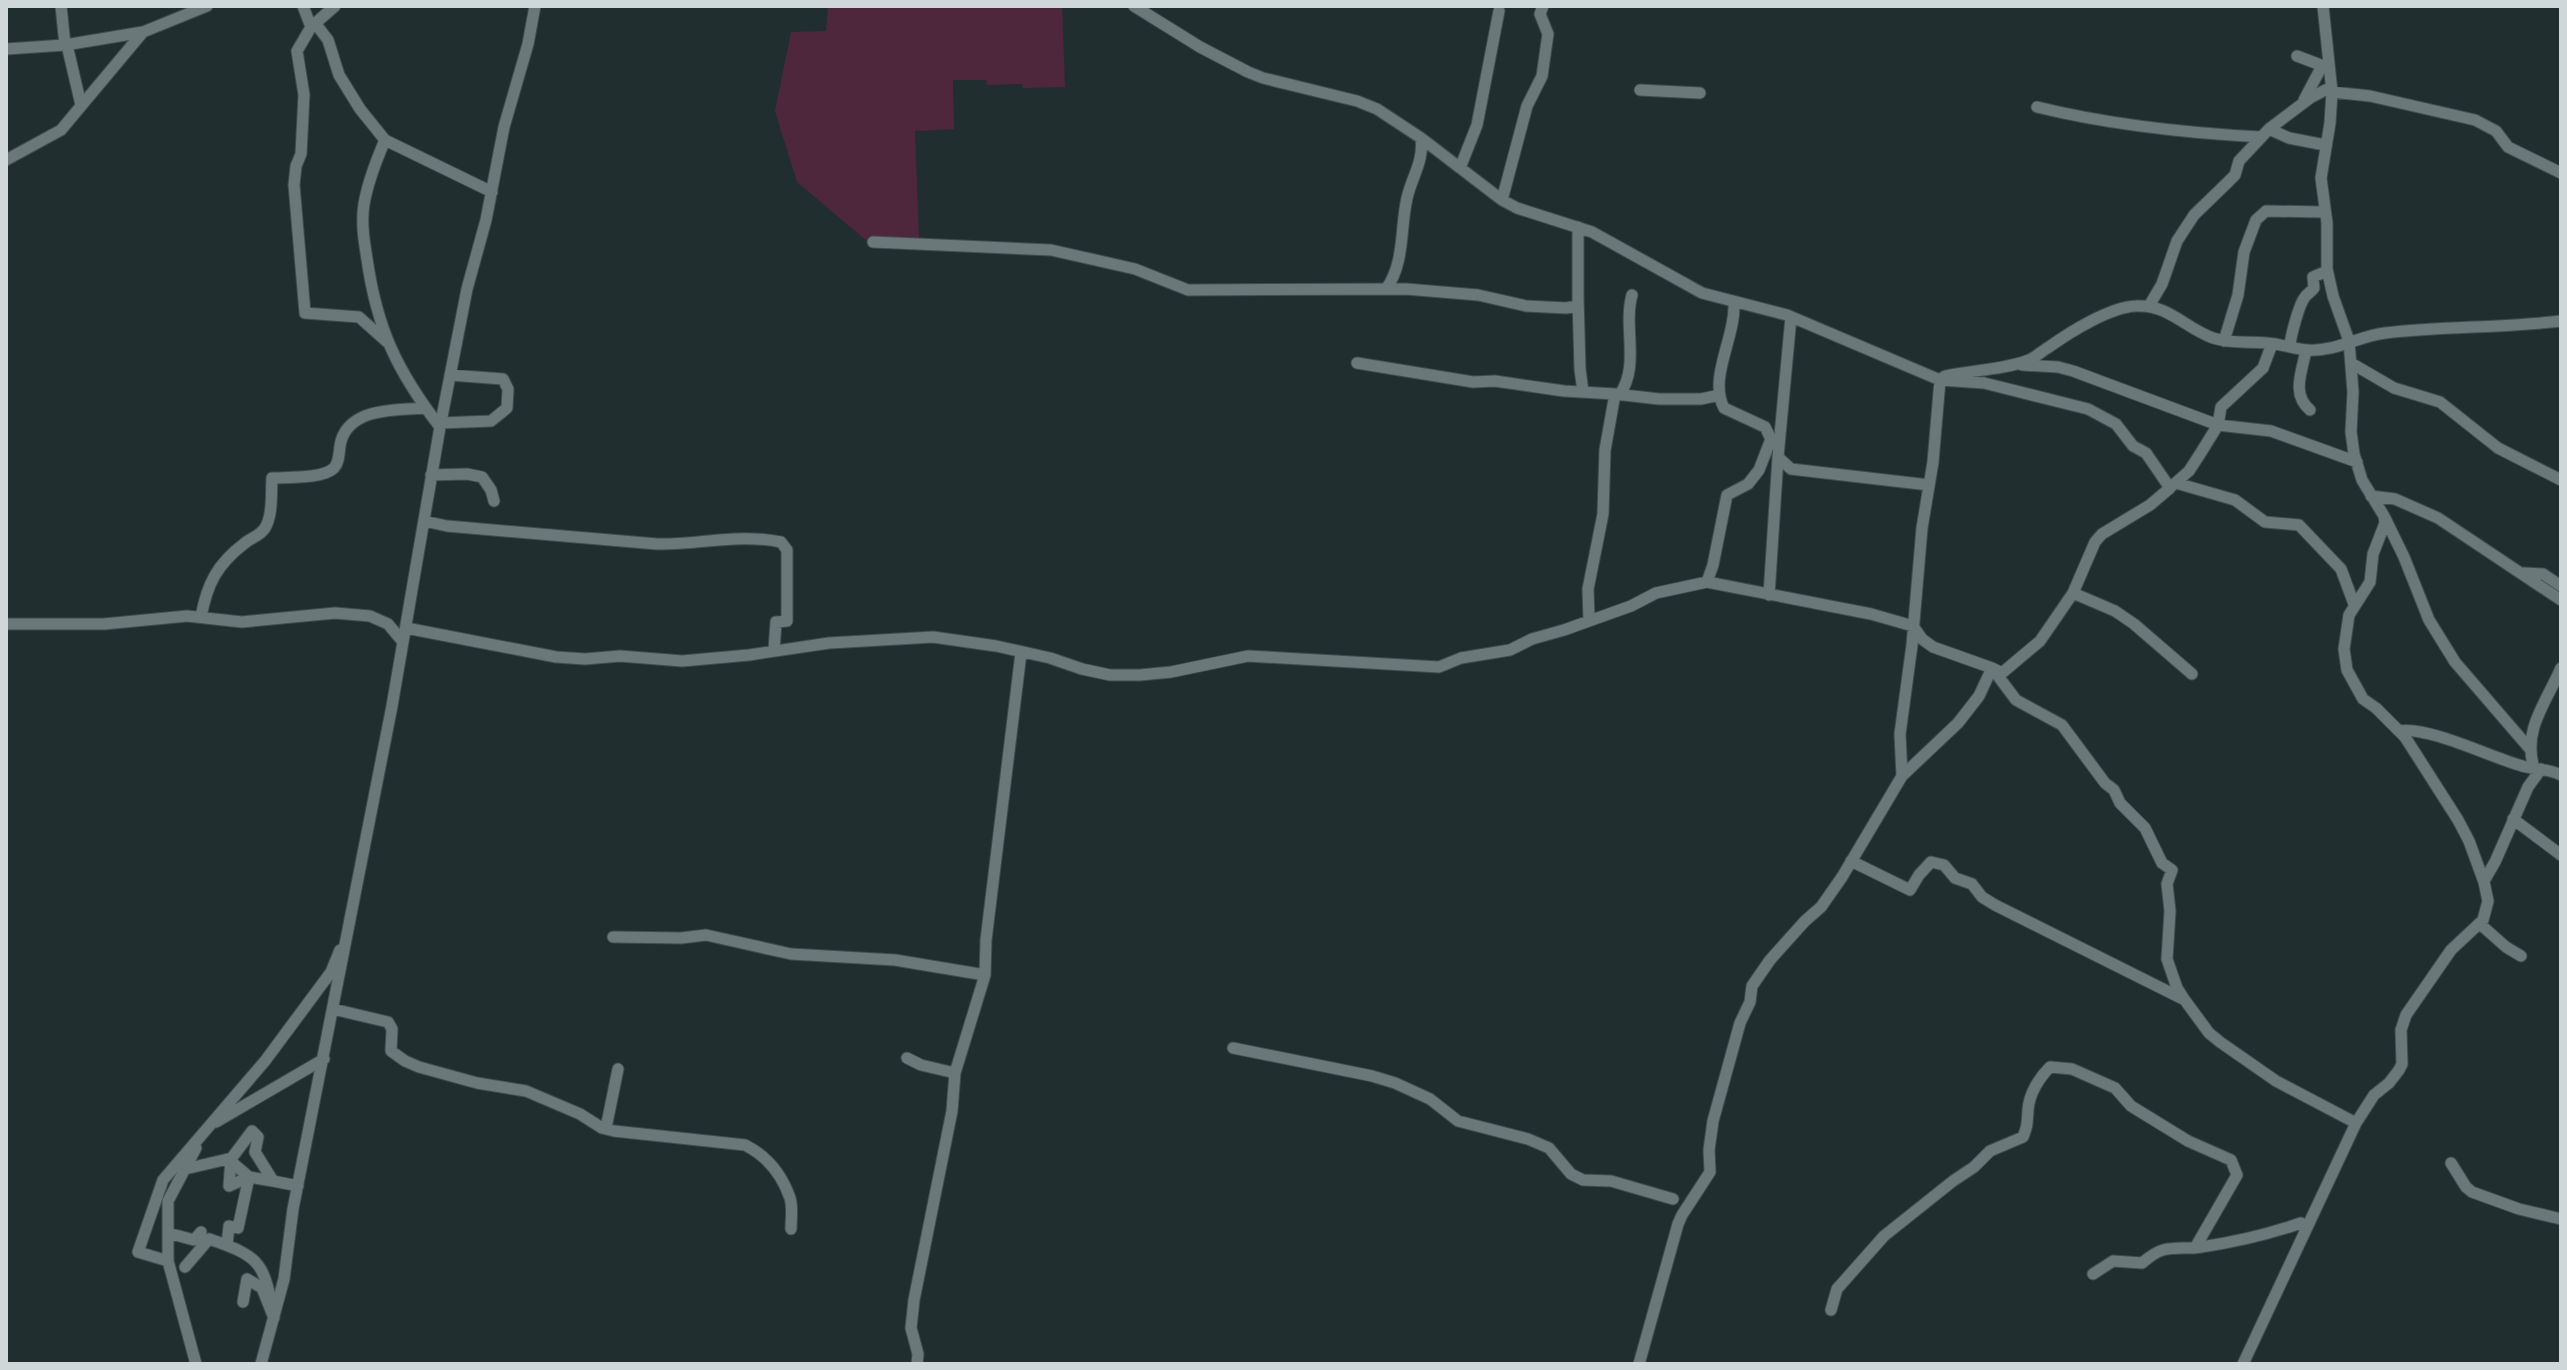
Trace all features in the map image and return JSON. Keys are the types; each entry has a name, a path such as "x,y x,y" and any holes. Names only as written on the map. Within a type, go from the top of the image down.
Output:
{"street":[{"path":"61,6 66,45 81,105"},
{"path":"6,49 66,45 143,32 207,6"},
{"path":"303,6 313,25 328,40 339,75 360,109 385,140 492,192"},
{"path":"335,6 313,25 297,51 304,99 301,154 294,185 305,313 359,317 387,342"},
{"path":"261,1364 288,1261 298,1186 349,931 467,289 535,6"},
{"path":"1134,6 1200,47 1248,72 1368,105 1386,113 1502,200 1517,208 1592,232 1702,293 1756,305 1791,317 1940,380 1984,383 2088,409 2116,424 2133,446 2146,453 2173,485 2235,500 2265,522 2299,525 2341,569 2354,604"},
{"path":"1502,200 1527,106 1542,76 1548,34 1540,14 1543,6"},
{"path":"2323,6 2326,67 2331,89 2330,123 2321,178 2327,223 2327,271 2349,341 2351,432 2362,480 2384,516 2436,631 2455,662 2530,749 2537,769 2484,881"},
{"path":"1460,168 1477,125 1499,11"},
{"path":"6,160 61,130 143,32"},
{"path":"2297,56 2326,67"},
{"path":"2301,105 2326,67"},
{"path":"2149,306 2162,284 2177,241 2194,215 2235,175 2239,161 2265,133 2301,105 2331,89 2475,120 2496,131 2508,147 2561,173"},
{"path":"1640,90 1700,93"},
{"path":"2037,107 2078,117 2211,134 2265,133 2325,145"},
{"path":"1386,289 1396,271 1407,199 1421,162 1421,138"},
{"path":"385,140 372,171 363,220 372,293 387,342 426,408 440,425"},
{"path":"2224,341 2238,295 2244,252 2256,220 2266,211 2322,212"},
{"path":"1578,227 1583,392"},
{"path":"873,242 1051,250 1135,269 1188,290 1445,291 1526,306 1578,306"},
{"path":"2290,347 2291,332 2302,302 2314,288 2313,277 2327,271"},
{"path":"1589,620 1588,589 1603,514 1605,450 1618,394 1627,384 1631,340 1628,308 1632,295"},
{"path":"1707,582 1727,495 1748,484 1759,470 1771,439 1765,427 1724,408 1720,395 1719,375 1733,329 1734,302"},
{"path":"2013,365 2032,359 2119,308 2149,306 2172,313 2196,331 2224,341 2306,350 2331,348 2389,333 2561,321"},
{"path":"1769,595 1791,317"},
{"path":"406,628 556,657 585,659 620,656 682,661 829,643 933,637 966,640 1050,658 1110,675 1171,672 1248,656 1439,667 1461,658 1510,650 1532,639 1631,606 1656,593 1707,582 1871,614 1913,626 1922,639 1933,647 2002,673 2040,641 2073,593 2095,542 2102,534 2150,505 2189,471 2218,425 2221,407 2263,368 2272,344"},
{"path":"2306,350 2298,393 2310,410"},
{"path":"1357,363 1473,382 1495,381 1659,399 1701,399 1720,395"},
{"path":"2351,363 2394,388 2440,402 2498,448 2561,480"},
{"path":"1940,380 1951,374 2013,365 2042,365 2073,371 2218,425 2271,431 2357,462"},
{"path":"440,425 491,421 507,408 508,389 503,379 450,375"},
{"path":"1902,776 1900,734 1922,528 1930,493 1940,380"},
{"path":"201,617 205,594 216,573 245,543 265,528 269,519 272,478 323,474 334,468 342,438 355,422 382,411 426,408"},
{"path":"1778,457 1791,469 1929,485"},
{"path":"431,475 467,474 482,477 494,501"},
{"path":"2371,496 2395,499 2438,518 2561,600"},
{"path":"2243,1364 2356,1123 2374,1095 2402,1064 2401,1030 2406,1015 2451,950 2480,924 2488,901 2484,881 2464,830 2399,731 2363,699 2347,670 2345,636 2354,604 2370,582 2373,554 2384,530 2384,516"},
{"path":"424,521 447,526 657,544 687,545 727,539 781,542 787,550 787,621 775,624 774,650"},
{"path":"2524,573 2543,574 2561,586"},
{"path":"2073,593 2115,611 2192,674"},
{"path":"6,624 104,624 187,616 242,622 335,613 370,616 388,624 403,642"},
{"path":"917,1364 918,1354 911,1328 914,1300 952,1111 955,1073 985,975 986,940 1021,653"},
{"path":"1639,1364 1678,1224 1710,1172 1713,1121 1740,1023 1749,1005 1751,989 1770,960 1821,907 1902,776 1958,723 1979,696 1992,668"},
{"path":"1992,668 2016,700 2046,714 2069,732 2105,783 2114,790 2120,803 2150,835 2162,863 2172,870 2167,884 2170,911 2167,959 2177,988 2209,1033 2276,1081 2356,1123"},
{"path":"2530,749 2531,731 2561,668"},
{"path":"2547,695 2561,691"},
{"path":"2399,731 2427,732 2479,752 2561,775"},
{"path":"2513,819 2561,855"},
{"path":"1851,861 1910,890 1931,862 1944,865 1955,878 1972,884 1982,897 1995,905 2184,999"},
{"path":"2480,924 2521,956"},
{"path":"138,1252 163,1180 265,1061 331,972 349,931"},
{"path":"613,937 681,938 706,935 791,954 895,960 985,975"},
{"path":"333,1009 388,1022 392,1029 391,1051 412,1065 468,1081 526,1091 606,1128 745,1145 774,1167 791,1200 791,1229"},
{"path":"1233,1048 1395,1083 1430,1099 1458,1121 1528,1139 1549,1148 1571,1174 1583,1180 1611,1181 1673,1199"},
{"path":"907,1058 921,1065 955,1073"},
{"path":"138,1252 207,1127 324,1059"},
{"path":"1831,1310 1837,1289 1884,1236 1974,1167 1990,1151 2023,1137 2028,1124 2030,1097 2050,1067 2072,1069 2115,1088 2131,1106 2188,1141 2231,1160 2237,1175 2195,1248"},
{"path":"606,1128 618,1069"},
{"path":"249,1177 229,1186 231,1162 252,1131 258,1137 255,1152 273,1181"},
{"path":"185,1169 228,1159 249,1177 298,1186"},
{"path":"2451,1163 2472,1192 2519,1209 2561,1219"},
{"path":"227,1245 229,1226 238,1228 249,1177"},
{"path":"168,1201 168,1261 196,1364"},
{"path":"2093,1274 2113,1261 2142,1263 2166,1248 2195,1248 2272,1233 2301,1223"},
{"path":"168,1233 194,1240 201,1232"},
{"path":"185,1267 209,1239 253,1258 266,1277 274,1318"},
{"path":"138,1252 168,1261"},
{"path":"243,1302 247,1279 262,1288 274,1318"}],"shaded area":[{"path":"828,6 1062,6 1065,87 1023,88 1022,84 987,85 986,80 953,80 954,129 915,131 919,242 867,241 797,182 775,111 791,32 826,31"}]}
